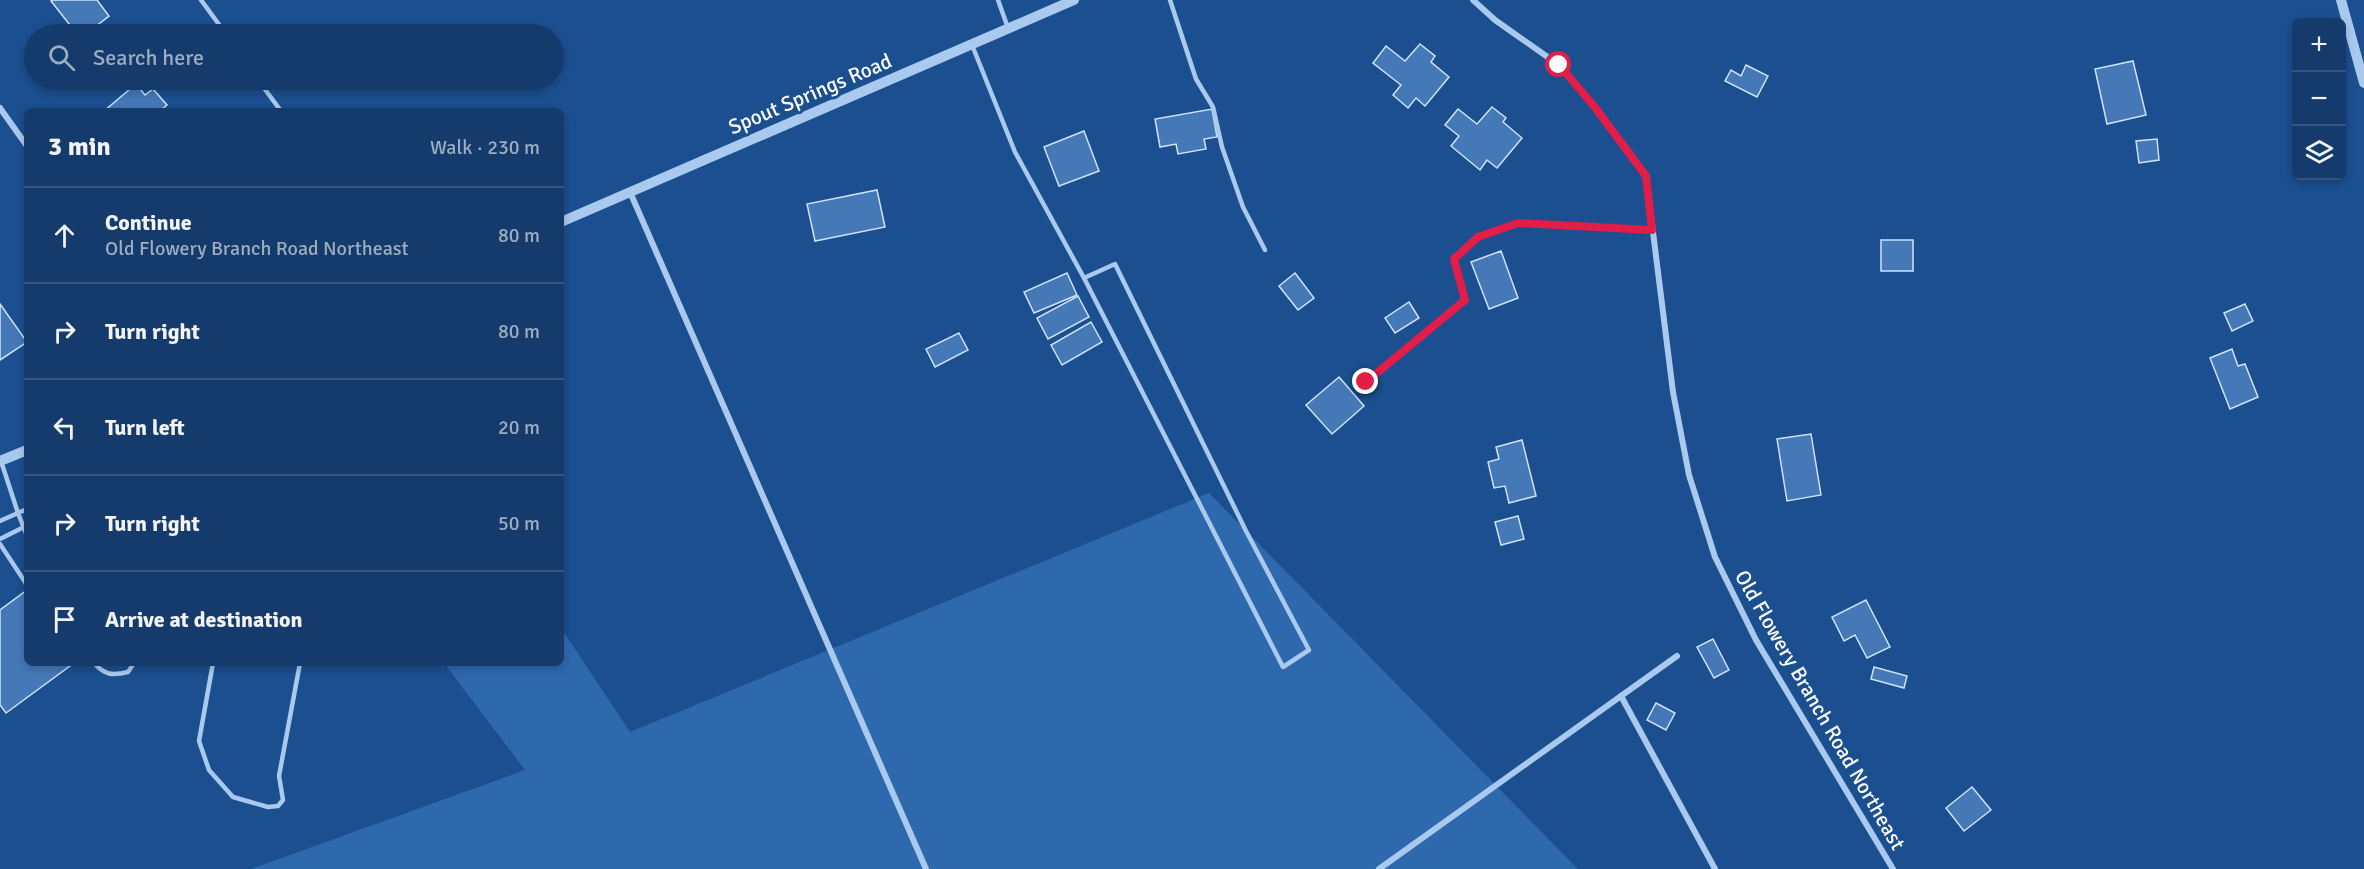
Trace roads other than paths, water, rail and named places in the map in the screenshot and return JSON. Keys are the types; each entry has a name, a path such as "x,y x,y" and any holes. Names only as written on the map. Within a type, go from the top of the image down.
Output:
{"street":[{"name":"Spout Springs Road","path":"564,221 1074,0"},
{"name":"Old Flowery Branch Road Northeast","path":"1473,0 1495,20 1559,65 1594,106 1646,176 1675,403 1689,475 1715,557 1756,640 1893,869"},
{"path":"2341,0 2364,83"},
{"path":"0,108 24,142"},
{"path":"630,192 926,869"},
{"path":"1,461 24,451"},
{"path":"1379,869 1677,656"},
{"path":"1622,696 1715,869"}],"lane":[{"path":"201,0 219,24"},
{"path":"998,0 1009,29"},
{"path":"1170,0 1196,79 1213,107 1222,147 1243,207 1265,250"},
{"path":"972,45 1014,152 1095,299 1282,667 1309,650 1246,531 1115,264 1084,278"},
{"path":"265,90 279,108"},
{"path":"1366,382 1465,300 1454,259 1478,237 1518,223 1652,230"},
{"path":"1,461 24,531"},
{"path":"0,521 24,510"},
{"path":"0,539 22,528"},
{"path":"0,544 24,580"},
{"path":"97,666 102,672 113,676 128,672 132,666"},
{"path":"212,666 199,741 209,770 233,797 268,807 279,806 284,800 279,776 299,666"}]}
